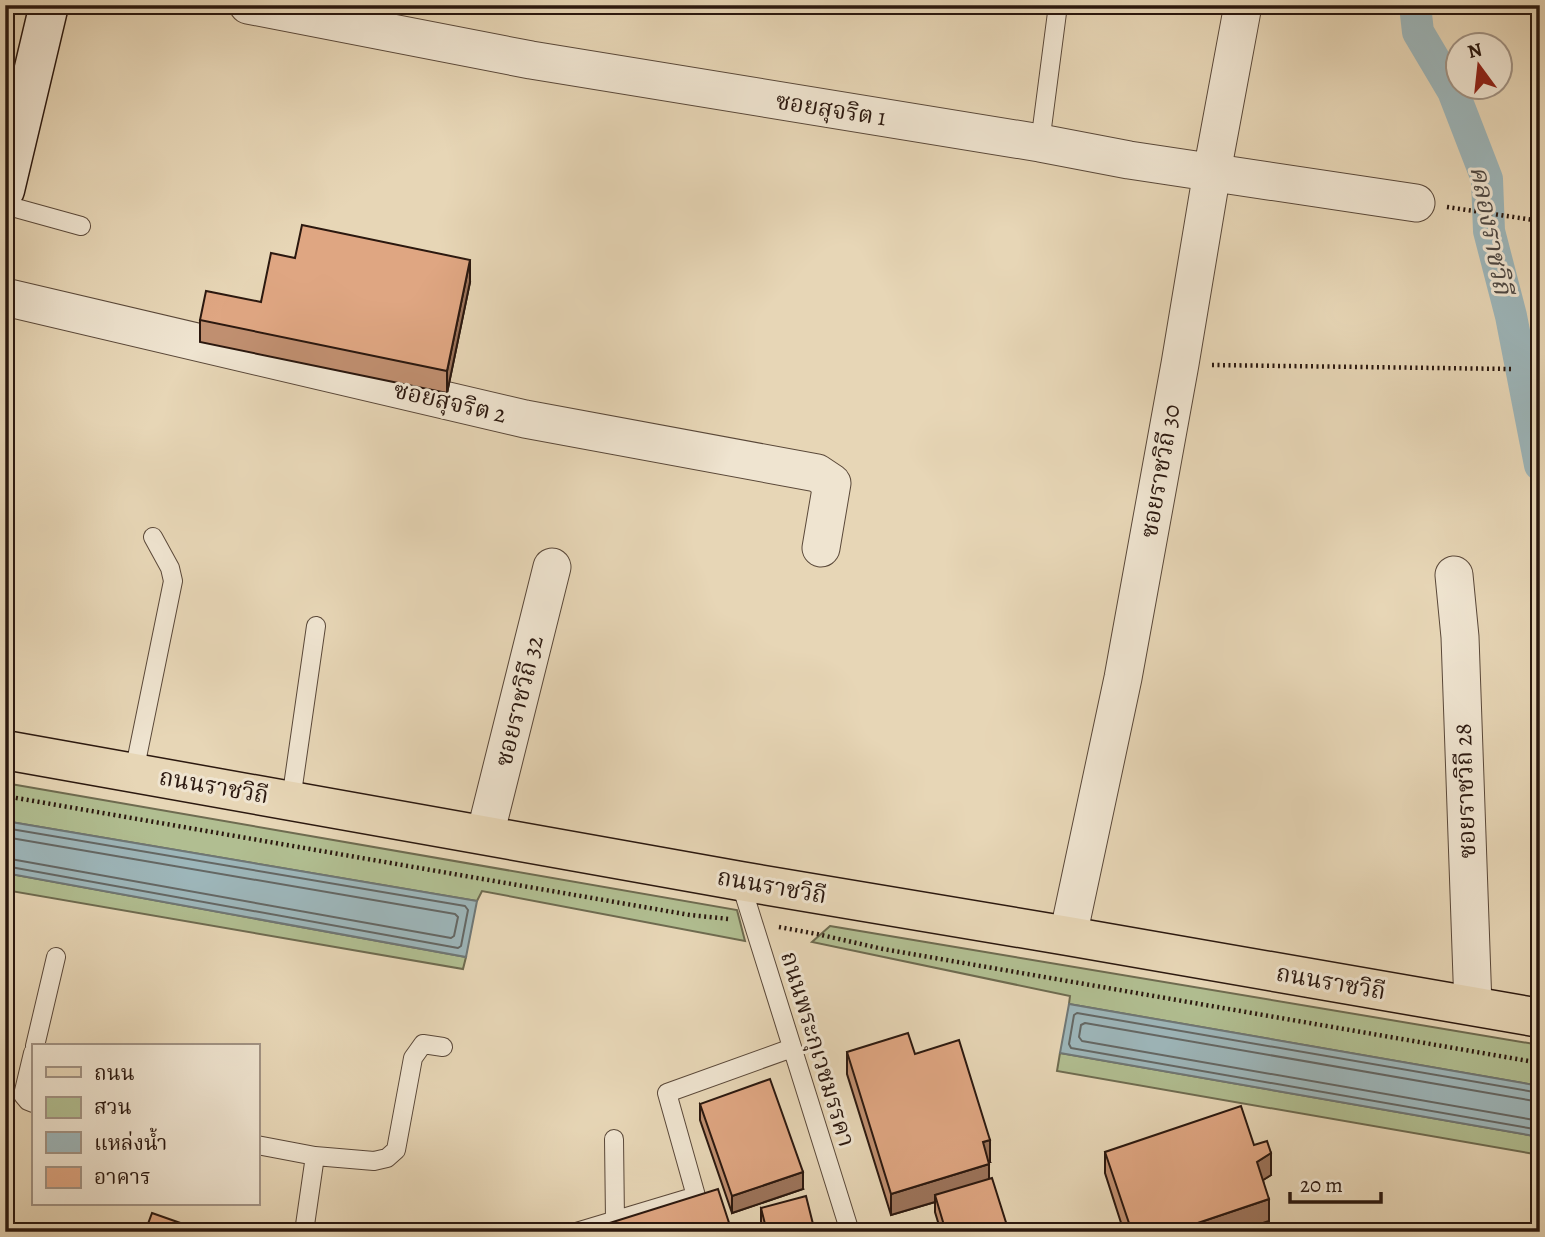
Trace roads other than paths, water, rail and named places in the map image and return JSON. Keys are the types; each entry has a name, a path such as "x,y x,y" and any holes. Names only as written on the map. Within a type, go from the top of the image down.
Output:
{"main road":[{"path":"5,190 49,5"},
{"name":"ถนนราชวิถี","path":"5,750 740,881 1540,1018"}],"street":[{"name":"ซอยสุจริต 1","path":"248,5 531,60 1129,160 1427,204"},
{"name":"ซอยราชวิถี 30","path":"1068,936 1123,678 1243,5"},
{"name":"ซอยสุจริต 2","path":"5,297 525,419 817,473 832,483 821,548"},
{"name":"ซอยราชวิถี 32","path":"485,835 552,567"},
{"name":"ซอยราชวิถี 28","path":"1454,575 1460,637 1473,1006"}],"lane":[{"path":"1040,143 1058,5"},
{"path":"5,205 81,226"},
{"path":"134,772 173,581 170,568 153,537"},
{"path":"290,800 316,626"},
{"name":"ถนนพระกุเวชมรรคา","path":"740,881 850,1232"},
{"path":"35,1044 56,957"},
{"path":"259,1145 315,1156 374,1161 387,1158 396,1150 413,1058 423,1044 443,1047"},
{"path":"576,1232 696,1196 667,1093 792,1048"},
{"path":"32,1057 23,1095 32,1103"},
{"path":"614,1139 615,1220"},
{"path":"304,1232 315,1156"}],"water":[{"path":"5,821 477,901 466,957 5,873"},
{"path":"1069,1004 1540,1086 1540,1137 1060,1053"}],"waterway":[{"name":"คลองราชวิถี","path":"1415,5 1418,32 1453,91 1487,179 1489,231 1511,316 1540,465"}]}
